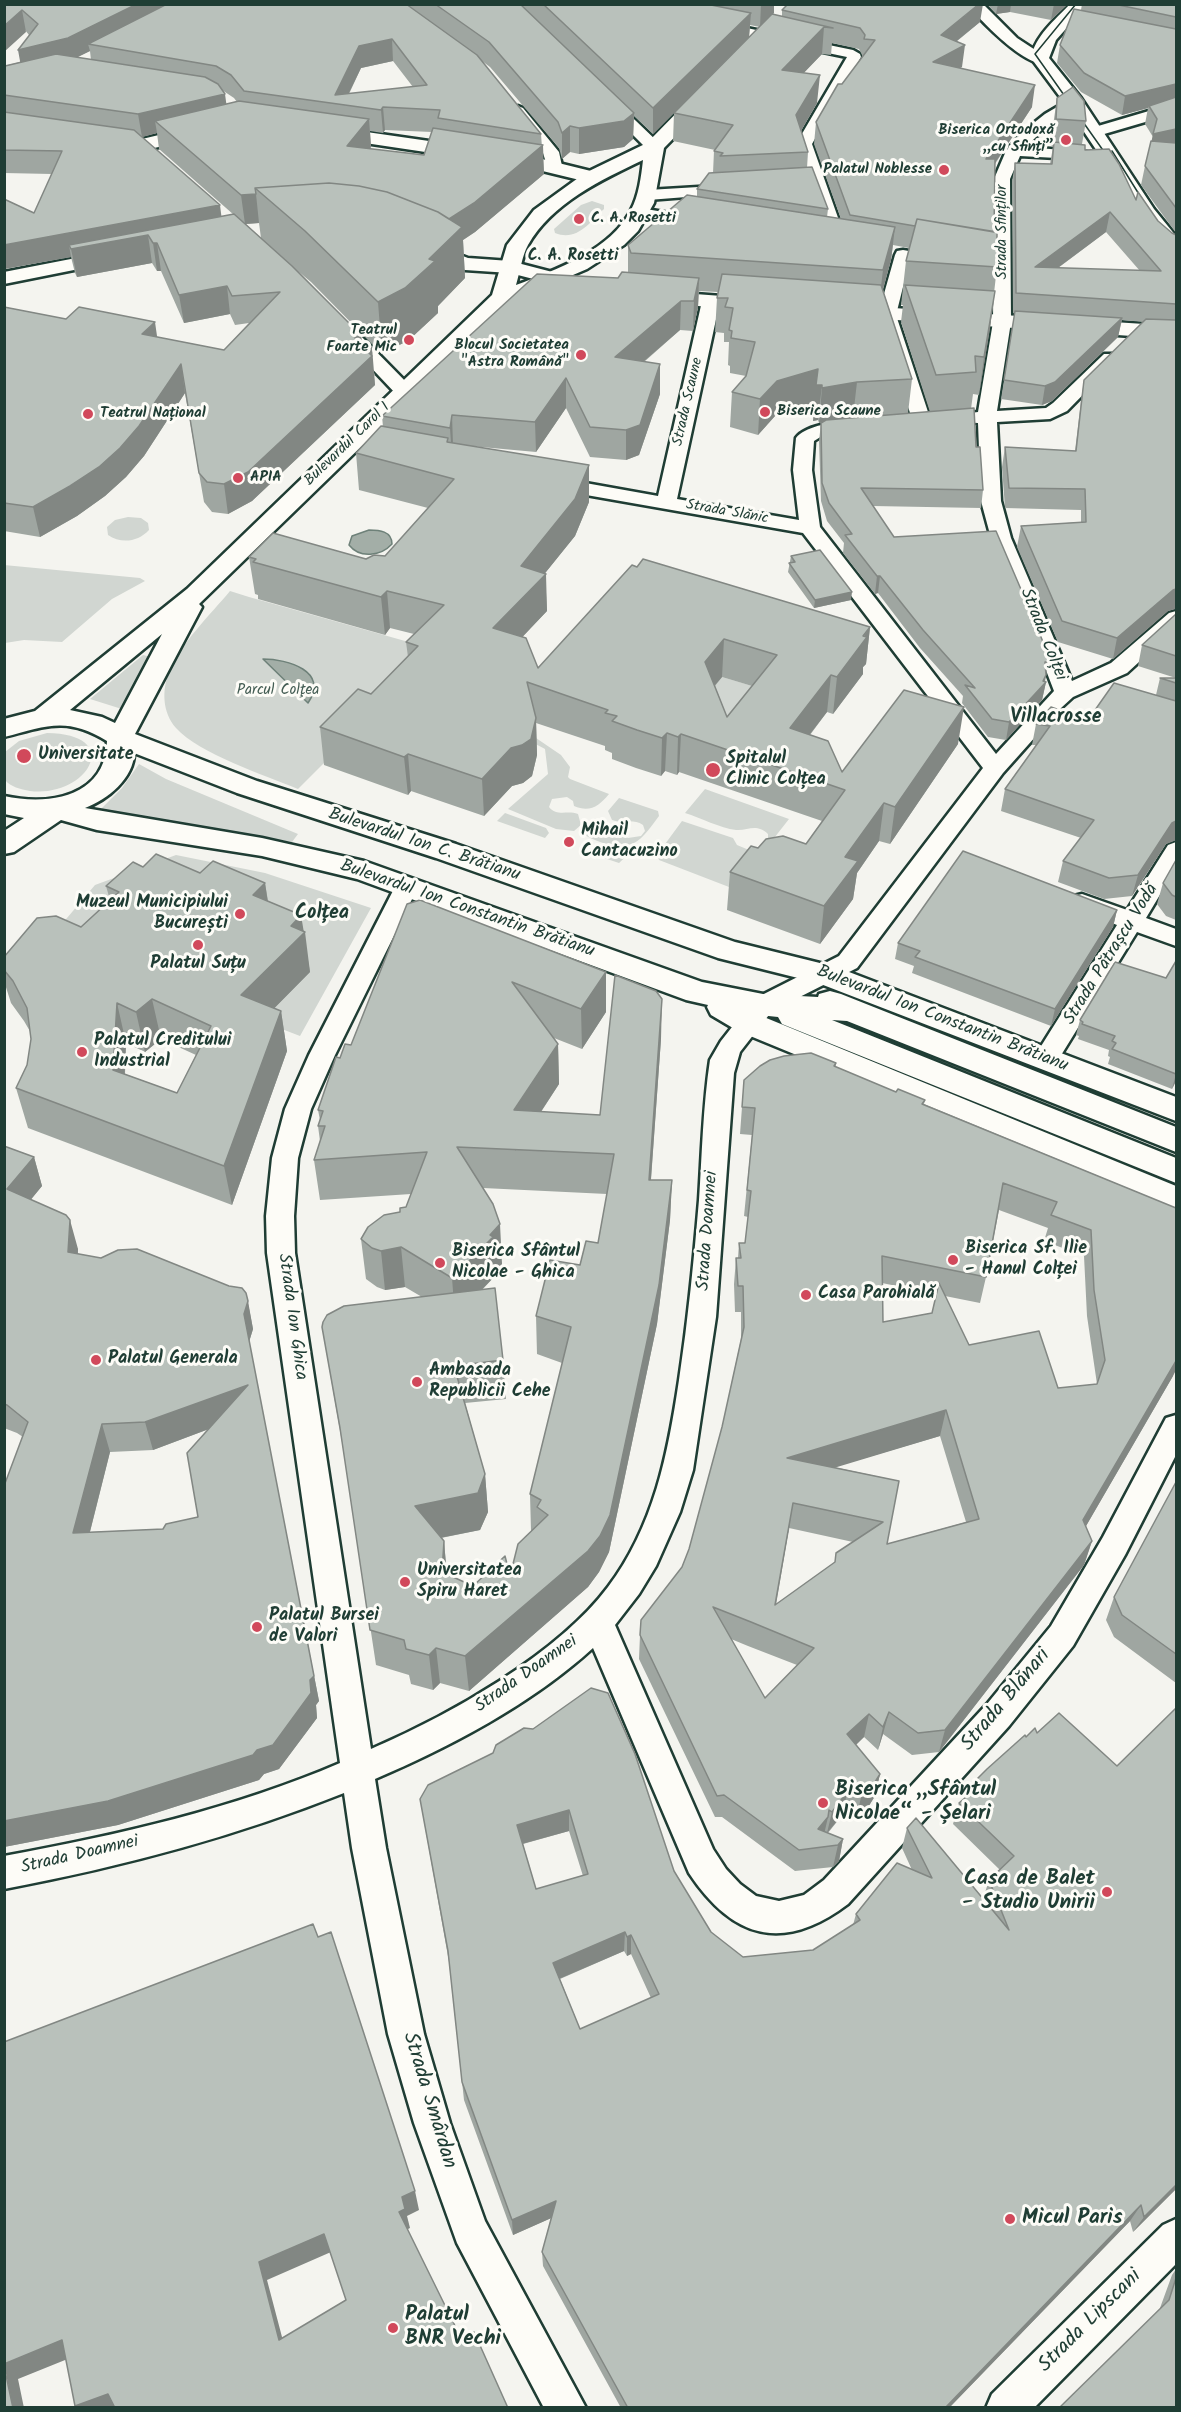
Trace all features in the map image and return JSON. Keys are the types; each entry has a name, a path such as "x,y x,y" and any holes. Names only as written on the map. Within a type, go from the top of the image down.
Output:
{"main road":[{"path":"1075,16 1042,53 1146,212 1163,235 1176,247"},
{"path":"750,51 781,20"},
{"path":"502,297 518,244 541,214 592,177 654,147 719,82"},
{"path":"85,136 142,145 220,126"},
{"path":"311,130 554,166 620,186 644,204"},
{"path":"502,297 554,279 608,245 644,204 654,147"},
{"path":"406,238 465,264 510,267 597,289"},
{"path":"4,278 141,252"},
{"path":"639,295 782,307"},
{"name":"Bulevardul Carol I","path":"42,717 196,594 357,450 404,391 502,297"},
{"path":"828,310 1176,333"},
{"name":"Bulevardul Carol I","path":"120,738 196,594"},
{"name":"Bulevardul Ion C. Brătianu","path":"4,715 67,716 90,721 120,738 247,787 446,851 729,951"},
{"path":"4,729 42,717"},
{"path":"4,845 57,809 94,792 112,776 121,762 120,738"},
{"path":"4,805 29,811 57,809"},
{"name":"Bulevardul Ion Constantin Brătianu","path":"57,809 97,821 296,854 364,871 756,1014 1176,1199"},
{"name":"Bulevardul Ion Constantin Brătianu","path":"729,951 825,974 1176,1109"},
{"name":"Bulevardul Ion Constantin Brătianu","path":"729,951 794,988 1176,1140"},
{"name":"Bulevardul Ion Constantin Brătianu","path":"756,1014 850,1010"},
{"name":"Bulevardul Ion Constantin Brătianu","path":"756,1014 852,1038 1176,1171"}],"street":[{"path":"974,4 1012,41 1042,53"},
{"path":"694,21 853,54 854,57 804,144 812,187 840,246"},
{"path":"598,93 654,147"},
{"path":"510,101 551,152 554,166"},
{"name":"Strada Sfinților","path":"1002,322 1002,179 1014,151 1030,132 1074,102"},
{"path":"1094,132 1176,108"},
{"path":"142,145 159,159"},
{"path":"1014,151 1112,159"},
{"path":"644,204 749,190"},
{"path":"644,204 710,225"},
{"path":"817,243 861,249"},
{"path":"882,252 909,256 887,315 922,421"},
{"path":"984,267 1003,270"},
{"name":"Strada Scaune","path":"666,502 711,301"},
{"name":"Strada Colței","path":"756,1014 794,988 848,962 945,851 995,768 1038,717 1065,692 1046,639 995,522 991,501 987,416 1002,322"},
{"path":"339,324 404,391"},
{"path":"995,768 810,528 802,445 805,438 818,430 1050,413 1060,407 1137,332"},
{"name":"Strada Slănic","path":"529,479 810,528"},
{"path":"1065,692 1119,668 1176,617"},
{"path":"1065,692 1108,694"},
{"name":"Strada Pătrașcu Vodă","path":"1046,1059 1176,850"},
{"name":"Strada Ion Ghica","path":"358,1770 284,1274 280,1216 285,1158 298,1109 322,1055 406,887"},
{"path":"1060,894 1176,938"},
{"name":"Strada Doamnei","path":"4,1873 116,1850 177,1833 298,1794 358,1770 419,1743 492,1702 539,1671 598,1622 624,1591 642,1562 666,1510 677,1477 701,1334 723,1060 730,1047 756,1014"},
{"name":"Strada Blănari","path":"598,1622 701,1862 712,1881 741,1907 759,1915 775,1918 809,1912 836,1892 991,1724 1034,1672 1081,1605 1176,1427"},
{"name":"Strada Smârdan","path":"358,1770 369,1848 406,2034 432,2122 470,2230 566,2408"},
{"name":"Strada Lipscani","path":"1006,2408 1176,2238"}],"green space":[{"path":"592,201 604,205 604,209 588,225 570,235 555,233 554,229 581,205"},
{"path":"128,517 141,518 148,523 149,530 140,537 124,541 108,535 107,527 115,520"},
{"path":"4,565 140,578 145,581 112,599 62,642 24,640 5,643"},
{"name":"Parcul Colţea","path":"230,591 437,650 298,789 200,747 176,728 168,715 164,693 174,661 188,640"},
{"path":"143,655 151,657 125,710 90,699"},
{"path":"712,674 786,696 710,734"},
{"path":"47,733 71,736 86,743 91,754 90,765 81,776 68,785 50,791 30,791 7,782 5,780 5,752 19,741"},
{"path":"536,738 561,755 570,767 568,777 570,779 609,794 598,805 585,809 574,806 573,801 567,797 552,799 549,807 555,812 578,814 581,825 574,831 556,829 508,809 548,774 545,749 528,740"},
{"path":"139,764 166,779 298,834 292,842 125,815 97,813 122,788"},
{"path":"705,789 789,819 771,842 768,841 768,834 760,829 730,829 685,813"},
{"path":"619,798 658,811 659,816 641,838 628,845 608,844 585,835 597,827 610,826 619,828 621,834 628,838 641,836 645,831 643,825 612,820 608,811"},
{"path":"505,813 546,828 549,833 545,838 497,821"},
{"path":"682,821 733,838 737,845 749,850 729,887 659,860 657,855"},
{"path":"599,846 633,850 619,863 586,852"},
{"path":"176,855 265,873 371,908 300,1036 201,998 116,926 50,938 95,885"}],"shaded area":[{"path":"369,530 387,534 392,544 382,551 370,554 359,552 349,545 352,536"},
{"path":"263,659 294,664 310,675 314,683 308,703"}],"building":[{"path":"4,4 137,4 68,38 18,50 38,24 22,10 4,26"},
{"path":"167,4 406,4 477,55 541,134 438,118 440,110 383,107 381,110 244,91 231,75 216,66 88,44","holes":["392,39 427,85 335,95 359,46"]},
{"path":"435,4 520,4 634,113 624,121 579,128 570,126 562,133 558,122 489,42"},
{"path":"543,4 706,4 751,13 653,108"},
{"path":"788,4 979,4 941,35 965,45 933,62 1035,85 986,159 995,159 994,232 917,219 915,226 850,215 816,122 838,84 842,84 875,40 864,39 865,35 860,28 782,10"},
{"path":"1114,4 1176,4 1176,17"},
{"path":"1074,9 1176,29 1176,84 1125,96 1084,73 1060,45"},
{"path":"772,14 833,28 824,27 782,70 820,75 796,115 808,152 720,156 723,153 714,151 733,125 674,113"},
{"path":"56,54 205,77 218,84 225,94 138,114 4,95 5,66"},
{"path":"1073,87 1084,101 1086,121 1056,119 1057,98"},
{"path":"1176,97 1176,129 1153,134 1157,119 1149,106"},
{"path":"239,101 369,119 347,146 424,155 433,128 543,145 474,203 449,219 438,212 387,192 359,186 329,183 255,188 256,194 241,195 155,121"},
{"path":"4,112 134,130 220,205 4,245 4,199 34,213 62,151 4,150"},
{"path":"1151,141 1176,143 1176,208 1145,166"},
{"path":"1054,142 1085,145 1085,150 1109,149 1119,164 1136,200 1138,192 1158,221 1176,235 1176,304 1016,293 1015,163 1052,164","holes":["1110,212 1161,271 1035,267"]},
{"path":"812,167 828,209 697,189 709,173"},
{"path":"329,183 387,192 438,212 462,227 429,259 435,261 405,288 378,302 305,231 255,188"},
{"path":"687,195 895,227 883,270 631,253 628,245"},
{"path":"234,214 292,266 361,335 355,338 372,347 368,352 372,356 248,472 224,484 207,482 199,473 181,364 139,426 99,467 33,507 4,503 4,307 66,319 79,307 155,322 142,334 224,350 280,292 232,296 227,286 179,295 157,243 153,243 148,235 71,249 69,245"},
{"path":"917,219 997,232 997,267 906,261"},
{"path":"622,272 699,278 694,301 681,301 615,357 660,364 640,425 626,430 590,427 566,378 535,422 452,415 450,428 382,416 537,274 618,278"},
{"path":"722,274 881,285 912,379 857,382 822,388 822,385 816,385 818,369 777,381 760,399 732,392 746,376 755,342 731,338 732,331 729,330 733,308 725,307 728,298 717,298"},
{"path":"905,285 995,291 984,357 975,356 976,372 936,375"},
{"path":"1015,311 1122,318 1055,382 1045,386 1004,380"},
{"path":"1146,319 1176,320 1176,589 1117,638 1062,621 1021,526 1086,522 1085,489 1009,488 1005,447 1076,451 1084,380"},
{"path":"974,408 976,447 980,447 983,490 861,488 894,537 996,531 1047,652 1048,662 1045,662 1046,675 1043,681 1046,682 1009,722 992,719 965,685 975,688 923,630 880,576 877,576 845,535 852,534 829,503 822,483 821,423 826,420"},
{"path":"381,426 448,438 447,442 589,465 575,499 521,566 546,574 493,628 526,638 538,668 632,565 637,567 643,559 870,627 863,636 867,637 837,677 831,675 790,728 828,741 842,772 904,690 964,707 895,807 884,803 845,857 858,861 824,906 730,872 751,846 758,848 766,839 783,836 806,844 845,790 681,734 678,737 667,733 662,738 637,730 612,721 617,716 605,713 608,710 527,682 536,718 531,739 511,748 482,779 408,754 404,757 320,727 358,689 371,694 418,646 406,642 444,605 387,591 381,597 253,562 256,559 249,557 273,533 366,559 374,555 385,556 454,479 356,453","holes":["724,639 777,655 727,717 705,662"]},
{"path":"820,550 852,592 815,600 789,563 795,562 791,556"},
{"path":"1176,614 1176,656 1142,645"},
{"path":"1160,678 1176,678 1176,683"},
{"path":"1114,683 1176,701 1176,821 1172,823 1138,875 1109,878 1063,861 1094,820 1005,789 1050,726 1036,724 1051,707 1088,720"},
{"path":"963,851 1117,910 1055,1009 915,957 920,951 898,943"},
{"path":"156,854 200,873 213,861 265,883 253,895 301,915 291,926 305,932 241,995 281,1011 224,1166 16,1088 27,1065 31,1039 27,1008 13,981 4,970 4,957 37,918 56,916 81,927 119,892 106,886 133,862 143,867","holes":["152,999 211,1026 177,1093 113,1070 117,1003 136,1012"]},
{"path":"1176,860 1176,897 1163,883"},
{"path":"420,900 606,972 581,1009 512,982 558,1044 514,1110 600,1115 615,975 656,991 662,999 649,1180 672,1180 659,1285 610,1515 600,1536 588,1551 465,1656 436,1648 429,1655 406,1649 404,1640 370,1630 323,1322 327,1315 344,1306 495,1288 503,1360 454,1366 485,1474 478,1493 415,1506 444,1541 442,1572 473,1586 505,1556 510,1576 518,1544 548,1515 537,1507 541,1500 530,1494 571,1327 536,1316 550,1260 580,1265 586,1241 598,1243 614,1154 457,1147 493,1204 500,1224 490,1235 493,1237 452,1278 401,1247 381,1251 372,1248 361,1239 368,1227 384,1215 400,1212 400,1208 406,1207 427,1152 314,1160 325,1126 318,1126 323,1111 318,1110 336,1057 340,1058 345,1044 351,1045 407,904"},
{"path":"1176,961 1176,1074 1112,1049 1116,1043 1112,1041 1115,1036 1082,1024 1080,1020 1115,962 1166,978"},
{"path":"811,1053 836,1063 834,1066 896,1092 898,1089 925,1100 922,1104 1176,1208 1176,1361 1083,1520 1092,1541 945,1730 918,1733 889,1712 883,1727 869,1714 847,1734 880,1774 870,1790 862,1793 847,1792 832,1812 829,1810 828,1817 818,1829 843,1839 838,1845 799,1850 724,1795 717,1796 640,1635 641,1620 682,1567 689,1549 722,1427 744,1327 743,1286 738,1286 736,1258 741,1258 739,1243 745,1243 751,1191 747,1190 755,1108 742,1107 744,1080 770,1060","holes":["1003,1183 1057,1202 1051,1215 1091,1230 1094,1290 1105,1360 1097,1384 1058,1388 1039,1331 969,1345 939,1283 932,1313 883,1322 882,1256 986,1277","946,1410 979,1519 887,1544 899,1481 787,1458","793,1503 883,1522 836,1553 835,1562 775,1605","713,1607 814,1648 765,1698"]},
{"path":"4,1146 34,1157 7,1189 66,1215 70,1220 68,1252 101,1258 118,1250 137,1249 229,1286 242,1288 246,1293 248,1301 244,1314 314,1676 310,1680 311,1693 273,1745 257,1750 253,1755 108,1801 4,1821 4,1486 28,1422 4,1404","holes":["248,1385 187,1453 198,1517 166,1524 163,1529 73,1533 102,1424 145,1422"]},
{"path":"1176,1482 1176,1654 1122,1615 1114,1597"},
{"path":"591,1688 608,1693 635,1754 674,1871 711,1932 743,1957 813,1950 860,1920 856,1914 897,1863 932,1878 907,1828 916,1818 1009,1930 989,1880 1014,1856 959,1803 980,1785 975,1781 1025,1735 1026,1737 1035,1728 1037,1733 1059,1713 1117,1766 1176,1708 1176,2185 1144,2217 1141,2205 945,2408 628,2408 542,2252 556,2201 512,2220 462,2082 448,1951 420,1799 428,1785 493,1753 496,1745 524,1728 533,1729","holes":["569,1810 588,1874 536,1889 517,1825","625,1932 627,1937 631,1935 659,1994 580,2029 553,1963"]},
{"path":"313,1924 318,1937 331,1932 415,2191 402,2197 405,2209 399,2212 462,2340 474,2332 508,2408 115,2408 108,2394 75,2406 62,2340 4,2364 4,2042","holes":["324,2234 346,2300 279,2340 259,2262"]},
{"path":"1176,2278 1176,2408 1059,2408 1169,2300"},
{"path":"4,2366 13,2408 4,2408"}],"tram line":[{"path":"1076,4 1035,54 1112,163"},
{"path":"1112,151 1147,207"}],"place":[{"name":"Biserica Ortodoxă „cu Sfinți”","path":"1066,140"},
{"name":"Palatul Noblesse","path":"944,170"},
{"name":"C. A. Rosetti","path":"579,219"},
{"name":"Teatrul Foarte Mic","path":"409,340"},
{"name":"Blocul Societatea \"Astra Română\"","path":"581,355"},
{"name":"Biserica Scaune","path":"765,412"},
{"name":"Teatrul Național","path":"88,414"},
{"name":"APIA","path":"238,478"},
{"name":"Universitate","path":"24,756"},
{"name":"Spitalul Clinic Colțea","path":"713,770"},
{"name":"Mihail Cantacuzino","path":"569,842"},
{"name":"Muzeul Municipiului București","path":"240,914"},
{"name":"Palatul Suțu","path":"198,945"},
{"name":"Palatul Creditului Industrial","path":"82,1052"},
{"name":"Biserica Sf. Ilie - Hanul Colței","path":"953,1260"},
{"name":"Biserica Sfântul Nicolae - Ghica","path":"440,1263"},
{"name":"Casa Parohială","path":"806,1295"},
{"name":"Palatul Generala","path":"96,1360"},
{"name":"Ambasada Republicii Cehe","path":"417,1382"},
{"name":"Universitatea Spiru Haret","path":"405,1582"},
{"name":"Palatul Bursei de Valori","path":"257,1627"},
{"name":"Biserica „Sfântul Nicolae“ - Șelari","path":"823,1803"},
{"name":"Casa de Balet - Studio Unirii","path":"1107,1892"},
{"name":"Micul Paris","path":"1010,2219"},
{"name":"Palatul BNR Vechi","path":"393,2328"}],"district":[{"name":"C. A. Rosetti","path":"573,257"},
{"name":"Villacrosse","path":"1056,719"},
{"name":"Colțea","path":"322,915"}]}
